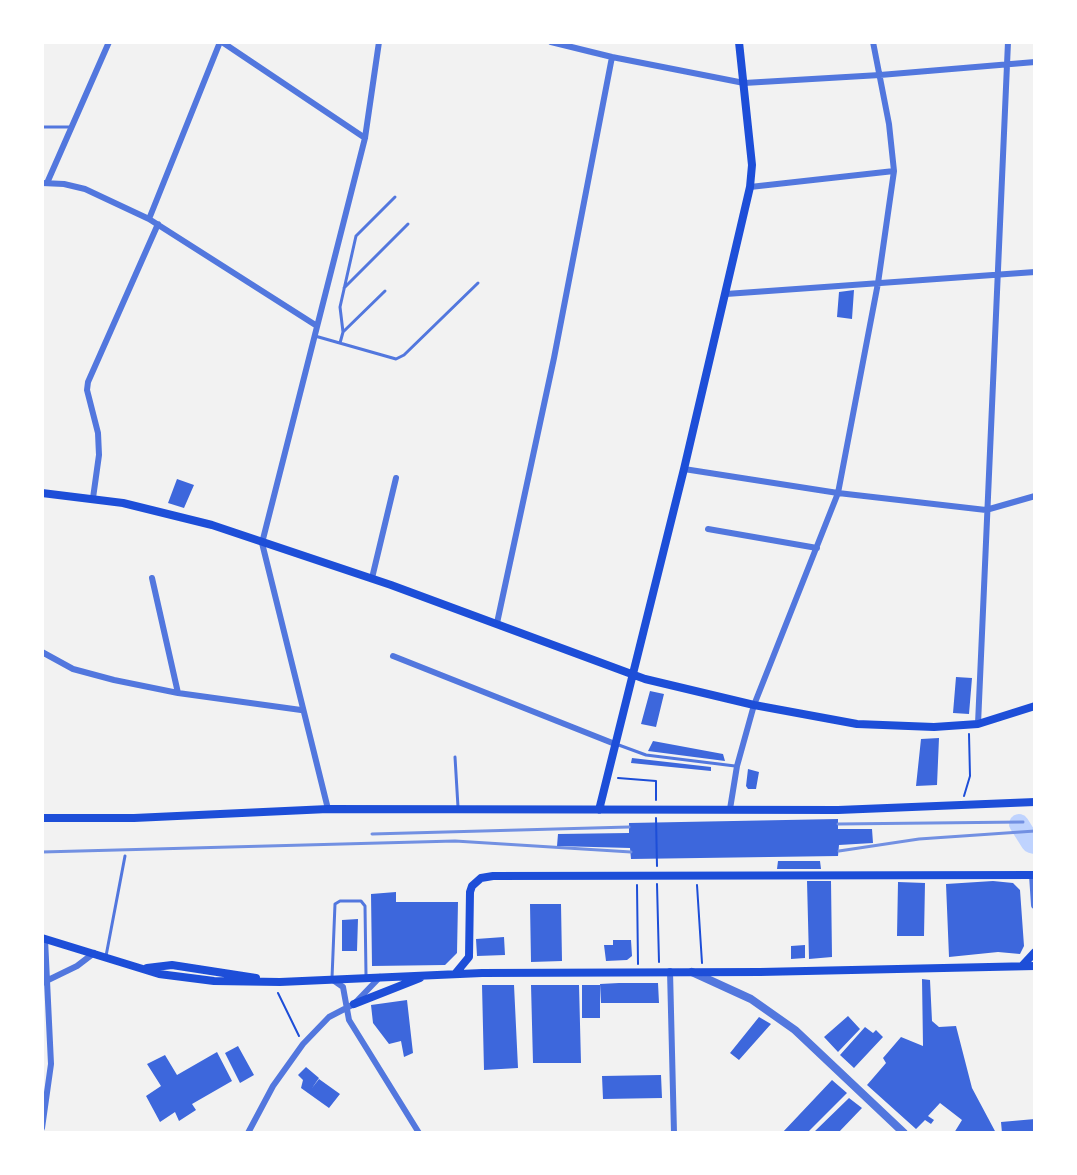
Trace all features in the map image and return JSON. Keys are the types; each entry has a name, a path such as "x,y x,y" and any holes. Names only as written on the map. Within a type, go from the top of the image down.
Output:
{"main road":[{"path":"599,810 684,469 750,187 752,165 739,42"},
{"path":"42,493 93,498 167,512 372,578 634,675 754,705 858,724 934,727 978,724 1035,706"},
{"path":"42,818 134,818 328,809 838,810 1035,802"},
{"path":"455,974 469,957 470,892 476,882 493,876 1034,874"},
{"path":"44,938 144,968 172,965 277,982 482,973 1035,966"},
{"path":"1021,966 1035,952"},
{"path":"469,957 482,973"},
{"path":"349,1005 429,975"}],"street":[{"path":"109,42 45,183 85,189 149,219 317,326"},
{"path":"149,219 221,42 365,138"},
{"path":"328,809 301,710 262,543 365,138 379,42"},
{"path":"552,42 612,57 744,83 880,75 1035,62"},
{"path":"730,809 737,766 754,705 838,493 878,283 894,171 873,42"},
{"path":"978,724 1008,42"},
{"path":"497,623 554,358 612,57"},
{"path":"750,187 894,171"},
{"path":"93,498 99,456 98,433 89,401 88,382 158,224"},
{"path":"726,294 1035,272"},
{"path":"684,469 838,493 986,510 1035,496"},
{"path":"372,578 396,478"},
{"path":"708,529 818,548"},
{"path":"152,578 178,693"},
{"path":"42,652 73,669 178,693 301,710"},
{"path":"393,656 615,744"},
{"path":"1034,874 1035,905"},
{"path":"42,1128 51,1064 44,982 44,938"},
{"path":"44,982 77,966 94,953"},
{"path":"670,971 674,1133"},
{"path":"690,971 751,999 788,1024 904,1133"},
{"path":"248,1133 273,1086 303,1044 329,1017 349,1005 381,976"},
{"path":"332,979 343,987 349,1005 349,1020 419,1133"}],"lane":[{"path":"42,128 71,127"},
{"path":"340,343 343,332 340,307 356,236 395,197"},
{"path":"343,290 408,224"},
{"path":"315,336 396,359 404,355 478,283"},
{"path":"343,332 385,291"},
{"path":"615,744 646,755 737,766"},
{"path":"455,757 458,809"},
{"path":"106,956 125,856"},
{"path":"332,979 335,904 340,901 362,902 365,906 366,977"}],"path":[{"path":"960,805 970,776 971,739 967,726"},
{"path":"623,778 656,781 656,804"},
{"path":"656,816 659,971"},
{"path":"637,876 638,970"},
{"path":"697,876 702,972"},
{"path":"277,982 303,1044"}],"building":[{"path":"854,290 852,319 837,317 839,292"},
{"path":"177,479 194,485 184,508 168,503"},
{"path":"956,677 972,678 969,714 953,713"},
{"path":"650,691 664,694 656,727 641,724"},
{"path":"939,738 937,785 916,786 921,739"},
{"path":"653,741 723,754 725,761 648,751"},
{"path":"632,758 711,767 711,771 631,763"},
{"path":"748,769 759,772 756,789 748,789 746,786"},
{"path":"838,819 838,829 872,829 873,843 839,845 838,856 631,859 630,848 557,846 558,834 629,833 629,823"},
{"path":"778,861 820,861 821,869 777,869"},
{"path":"807,881 831,881 832,957 809,959"},
{"path":"993,881 1013,883 1020,890 1024,946 1020,954 998,952 949,957 946,884"},
{"path":"898,882 925,883 924,936 897,936"},
{"path":"396,892 396,902 458,902 457,953 445,965 372,966 371,894"},
{"path":"530,904 561,904 562,961 531,962"},
{"path":"358,919 357,951 342,951 342,920"},
{"path":"504,937 505,955 477,956 476,939"},
{"path":"613,940 631,940 632,956 627,960 606,961 604,945 613,945"},
{"path":"805,945 805,958 791,959 791,946"},
{"path":"922,979 930,980 932,1021 939,1027 956,1026 972,1088 996,1133 954,1133 962,1120 940,1103 928,1116 934,1120 931,1124 925,1120 916,1129 867,1085 886,1063 883,1058 901,1037 923,1046"},
{"path":"658,983 659,1003 601,1003 600,984"},
{"path":"482,985 514,985 518,1068 484,1070"},
{"path":"531,985 579,985 581,1063 533,1063"},
{"path":"582,985 600,985 600,1018 582,1018"},
{"path":"407,1000 413,1053 404,1057 401,1041 389,1044 373,1023 371,1005"},
{"path":"848,1016 860,1029 838,1052 824,1037"},
{"path":"759,1017 771,1024 739,1060 730,1053"},
{"path":"865,1027 873,1033 876,1030 883,1037 854,1068 840,1055"},
{"path":"238,1046 254,1075 240,1083 225,1053"},
{"path":"217,1052 232,1081 192,1104 196,1110 179,1121 175,1112 160,1122 146,1096 161,1086 147,1064 165,1055 177,1075"},
{"path":"306,1067 319,1078 312,1088 319,1079 340,1094 329,1108 301,1088 303,1080 298,1075"},
{"path":"661,1075 662,1098 603,1099 602,1076"},
{"path":"832,1080 847,1093 807,1133 782,1133"},
{"path":"849,1098 862,1108 838,1133 813,1133"},
{"path":"1035,1119 1035,1133 1002,1133 1001,1122"}],"waterway":[{"path":"1019,824 1031,843 1035,844"}],"railway":[{"path":"838,824 1023,822"},
{"path":"372,834 629,827"},
{"path":"839,851 919,839 1035,831"},
{"path":"42,852 455,841 631,852"}]}
